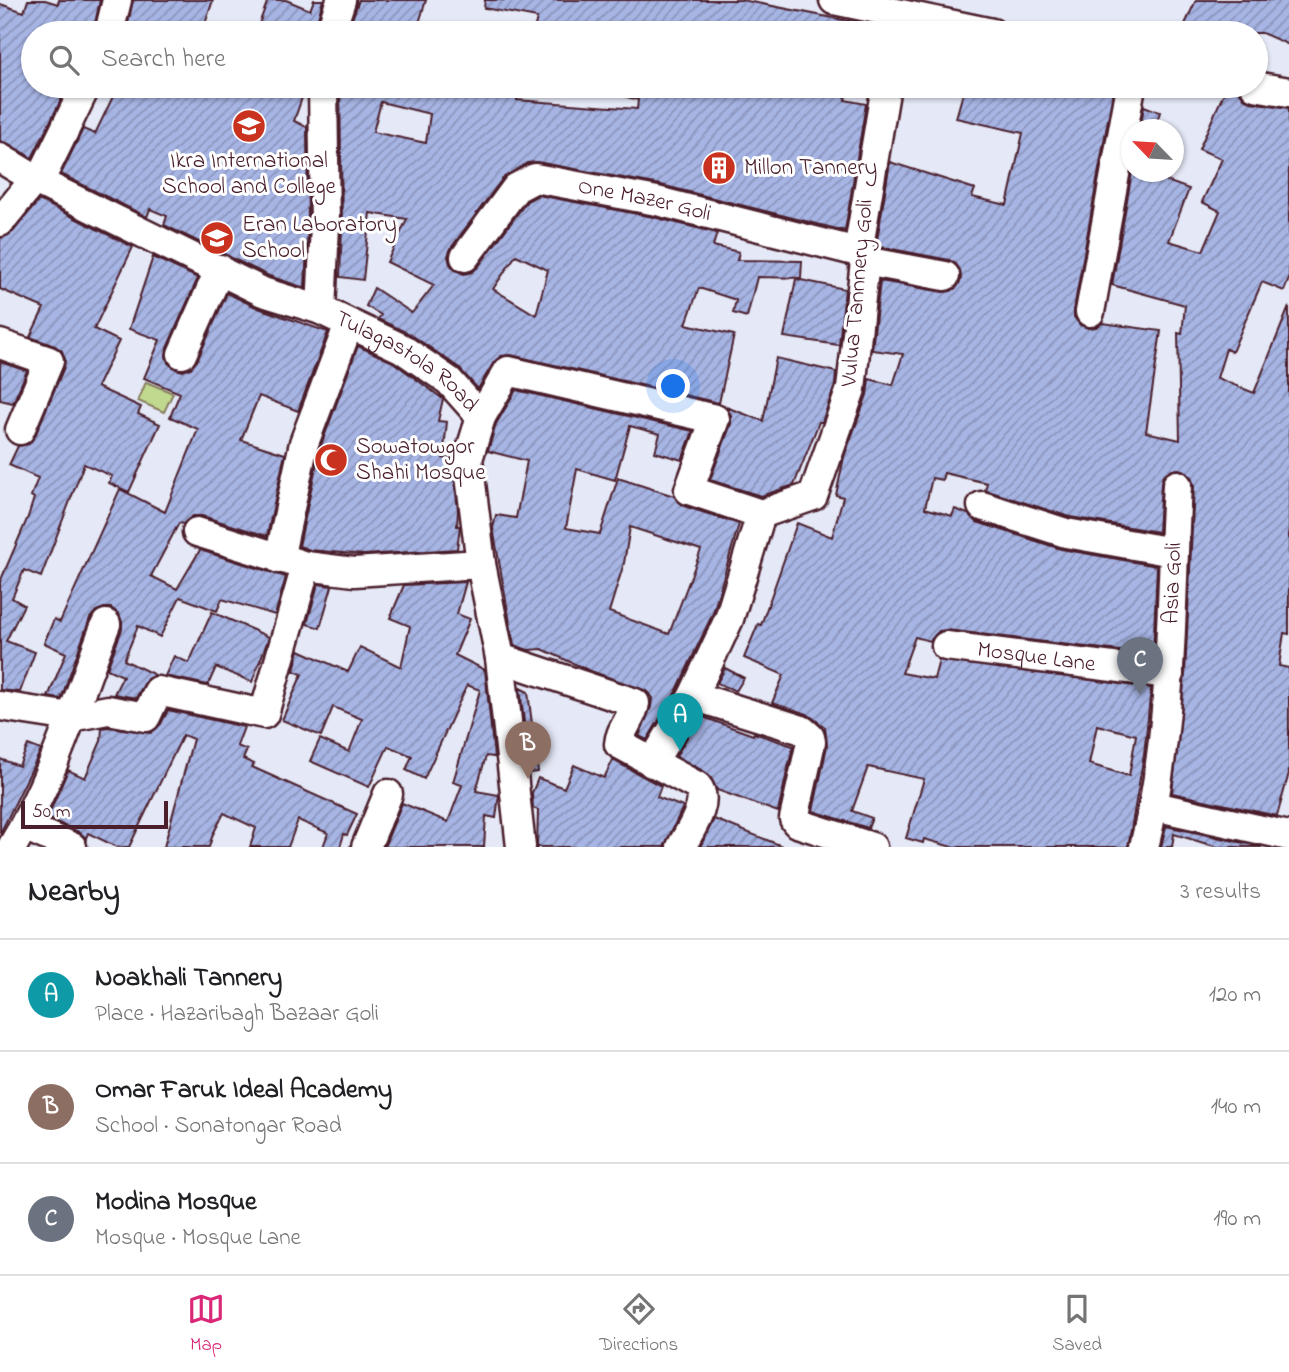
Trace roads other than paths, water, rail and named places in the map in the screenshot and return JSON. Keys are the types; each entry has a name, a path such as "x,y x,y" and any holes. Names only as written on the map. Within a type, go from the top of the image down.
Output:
{"street":[{"path":"112,21 117,0"},
{"path":"334,21 341,0"},
{"path":"834,0 891,21"},
{"path":"1268,88 1289,92"},
{"path":"0,222 37,180 80,98"},
{"path":"321,310 326,225 323,98"},
{"name":"Vulua Tannnery Goli","path":"761,514 813,496 851,389 862,256 884,98"},
{"path":"1090,312 1129,98"},
{"name":"Tulagastola Road","path":"0,158 37,180 262,292 321,310 401,348 449,381 481,417 468,458 481,564 500,658 521,847"},
{"name":"One Mazer Goli","path":"465,257 516,188 535,178 657,201 945,276"},
{"path":"182,354 220,269"},
{"path":"0,706 71,717 108,710 146,717 158,691 264,714 293,562 304,443 349,324"},
{"path":"0,344 49,361 20,430"},
{"path":"481,417 508,371 715,419 689,490 761,514 729,620 693,695 652,763"},
{"name":"Asia Goli","path":"1144,847 1154,806 1164,737 1177,485"},
{"path":"982,506 1066,533 1173,552"},
{"path":"197,532 293,562 354,572 481,564"},
{"path":"72,847 18,837 71,717 106,624"},
{"name":"Mosque Lane","path":"946,646 1169,674"},
{"path":"500,658 635,703 619,738 619,744 698,786 703,792 703,802 681,847"},
{"path":"693,695 802,730 810,737 811,742 794,819 797,823 872,847"},
{"path":"366,847 388,794"},
{"path":"1154,806 1289,836"}],"place":[{"name":"Ikra International School and College","path":"249,126"},
{"name":"Millon Tannery","path":"719,168"},
{"name":"Eran Laboratory School","path":"217,238"},
{"name":"Sowatowgor Shahi Mosque","path":"331,460"},
{"name":"Modina Mosque","path":"1140,695"},
{"name":"Noakhali Tannery","path":"680,751"},
{"name":"Omar Faruk Ideal Academy","path":"528,779"}]}
